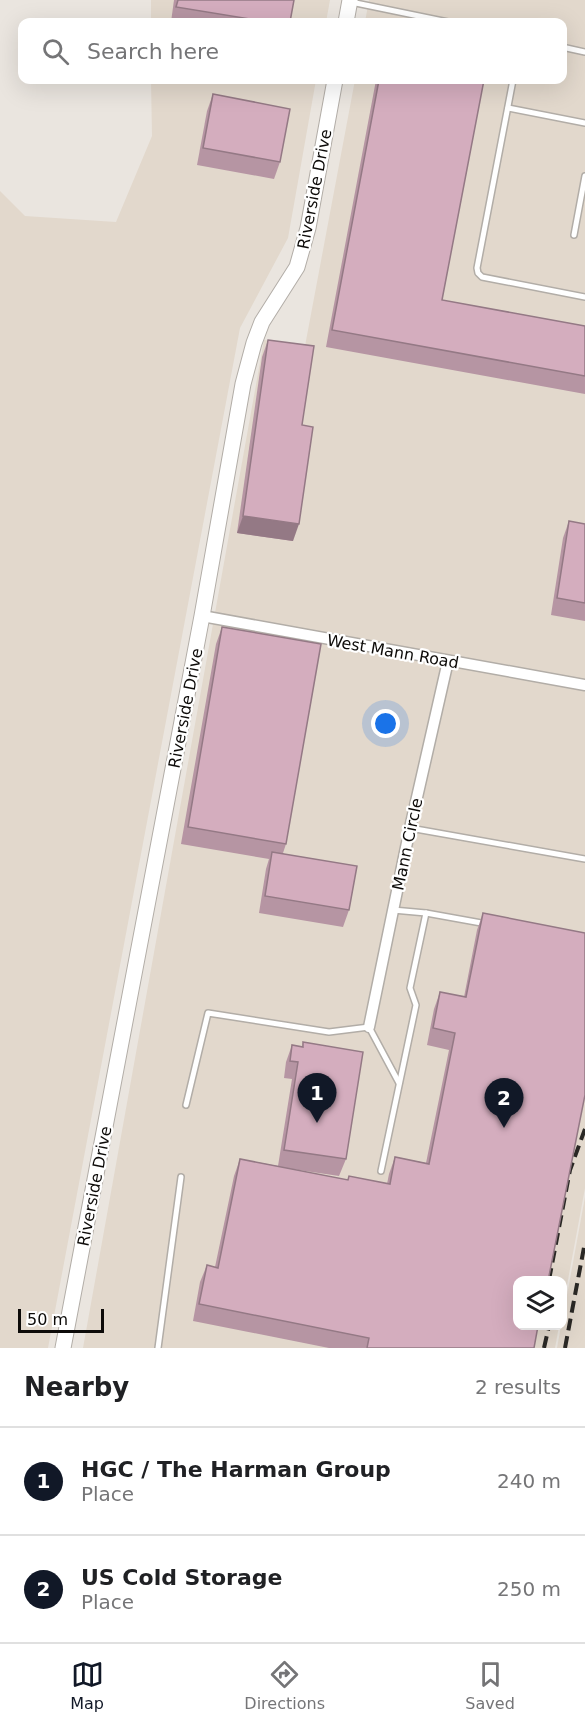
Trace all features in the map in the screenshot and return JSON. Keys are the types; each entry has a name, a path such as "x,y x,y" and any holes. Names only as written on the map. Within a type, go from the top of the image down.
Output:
{"street":[{"path":"347,18 350,1"},
{"name":"Riverside Drive","path":"63,1348 202,616 243,384 262,322 297,267 308,228 334,84"},
{"name":"West Mann Road","path":"202,616 585,685"},
{"name":"Mann Circle","path":"369,1027 410,828 448,662"}],"lane":[{"path":"350,1 429,18"},
{"path":"567,48 585,52"},
{"path":"512,84 477,268 478,273 482,277 585,297"},
{"path":"508,108 585,123"},
{"path":"574,235 585,176"},
{"path":"410,828 585,859"},
{"path":"393,910 426,913 494,925"},
{"path":"381,1171 416,1005 410,988 426,913"},
{"path":"186,1105 208,1013 328,1032 369,1027 399,1083"},
{"path":"158,1348 181,1177"}],"shaded area":[{"path":"151,0 330,0 327,18 151,18"},
{"path":"369,0 585,0 585,1188 567,1285 567,1276 513,1276 513,1330 558,1330 555,1348 83,1348 264,340 305,346 354,84 567,84 567,18 366,18"},
{"path":"151,84 315,84 288,238 240,328 48,1348 0,1348 0,191 25,216 116,222 152,136"},
{"path":"585,1197 585,1348 557,1348 560,1330 567,1330 567,1295"}],"building":[{"path":"178,0 294,0 291,18 243,18 176,7"},
{"path":"378,84 483,84 442,300 585,326 585,376 332,330"},
{"path":"213,94 290,109 280,162 203,148"},
{"path":"268,340 314,346 302,425 313,427 299,524 243,516"},
{"path":"569,521 585,524 585,603 557,598"},
{"path":"222,627 321,644 286,844 188,827"},
{"path":"272,852 357,866 349,910 265,896"},
{"path":"483,913 585,933 585,1095 549,1276 513,1276 513,1330 537,1330 534,1348 367,1348 369,1338 199,1304 207,1265 218,1268 240,1159 348,1180 349,1176 390,1184 395,1157 429,1164 455,1033 433,1028 440,992 466,997"},
{"path":"303,1042 363,1052 346,1159 284,1150 298,1062 290,1061 292,1045 303,1047"}],"railway":[{"path":"550,1276 570,1170 585,1129"},
{"path":"565,1348 585,1242"},
{"path":"544,1348 548,1330"}],"place":[{"name":"HGC / The Harman Group","path":"317,1123"},
{"name":"US Cold Storage","path":"504,1128"}]}
